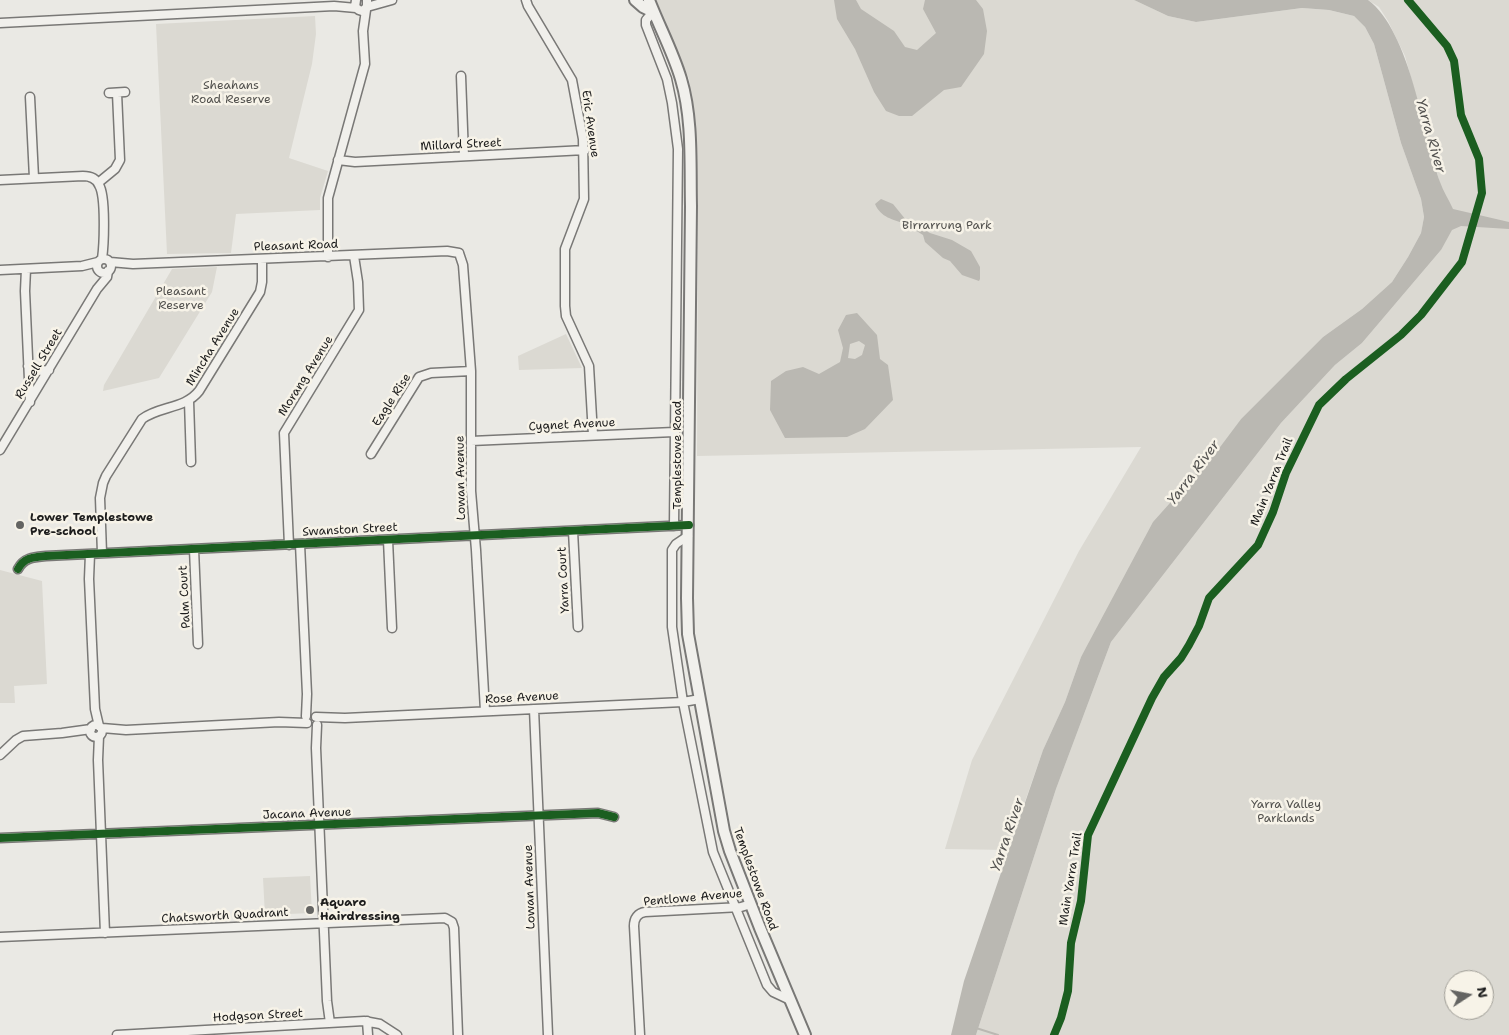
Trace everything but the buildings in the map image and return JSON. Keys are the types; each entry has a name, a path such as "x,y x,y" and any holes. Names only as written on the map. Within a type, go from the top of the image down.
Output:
{"main road":[{"path":"635,0 653,12"},
{"name":"Templestowe Road","path":"648,0 681,80 690,147 688,634 724,831 730,851 804,1034"}],"street":[{"path":"0,23 361,5 392,0"},
{"name":"Eric Avenue","path":"526,0 572,80 584,150 584,199 564,253 565,306 566,316 589,366 593,436"},
{"path":"330,257 328,198 365,64 361,5"},
{"name":"Templestowe Road","path":"653,12 647,18 646,26 667,79 678,149 674,526"},
{"path":"461,76 464,156"},
{"path":"98,183 115,168 120,160 117,92"},
{"path":"30,97 34,178"},
{"name":"Millard Street","path":"338,160 355,162 584,150"},
{"path":"0,180 87,176 94,179 102,192 104,265"},
{"name":"Pleasant Road","path":"0,270 462,250"},
{"name":"Lowan Avenue","path":"462,250 472,371 471,491 485,711"},
{"name":"Morang Avenue","path":"289,544 284,433 357,315 359,306 357,256"},
{"name":"Mincha Avenue","path":"102,553 100,498 106,476 142,419 150,414 189,401 199,391 262,287 262,259"},
{"name":"Russell Street","path":"0,450 97,289 107,277 104,265"},
{"path":"23,269 30,402"},
{"path":"28,366 37,370 49,370"},
{"name":"Eagle Rise","path":"371,454 419,378 431,373 472,371"},
{"path":"189,401 191,462"},
{"name":"Cygnet Avenue","path":"471,441 674,432"},
{"name":"Swanston Street","path":"18,569 28,559 102,553 674,526 688,530"},
{"path":"688,530 672,550 672,628 683,702 713,852 767,985 777,995 790,1000"},
{"name":"Yarra Court","path":"573,531 578,627"},
{"path":"388,540 392,628"},
{"path":"300,544 307,694 316,748 328,1023"},
{"name":"Palm Court","path":"194,549 198,644"},
{"path":"88,554 105,933"},
{"name":"Rose Avenue","path":"0,755 23,736 700,700"},
{"name":"Lowan Avenue","path":"534,709 548,1034"},
{"name":"Jacana Avenue","path":"0,838 538,815 598,813 614,816"},
{"name":"Pentlowe Avenue","path":"639,1035 634,926 638,916 645,912 736,907 751,904"},
{"name":"Pentlowe Avenue","path":"631,910 638,916"},
{"name":"Chatsworth Quadrant","path":"0,937 453,917 458,1035"},
{"path":"367,1021 368,1035"},
{"name":"Hodgson Street","path":"117,1035 181,1033 367,1021 384,1026 397,1035"}],"shaded area":[{"name":"Birrarrung Park","path":"656,0 1134,0 1168,16 1196,22 1302,8 1329,10 1354,16 1365,27 1374,44 1401,143 1421,199 1424,217 1421,233 1392,282 1362,309 1323,337 1241,419 1220,447 1081,657 1065,702 1043,750 1008,850 945,849 972,760 1079,551 1141,447 697,456 698,214 694,114 689,79"},
{"path":"834,0 856,0 861,9 894,31 905,47 917,50 936,33 923,9 925,0 976,0 983,9 987,31 984,54 961,87 944,90 912,116 899,116 886,111 874,92 855,49 837,19"},
{"path":"1134,0 1368,0 1382,15 1395,35 1405,58 1440,182 1453,209 1509,222 1509,229 1461,226 1452,230 1441,250 1362,343 1335,365 1281,423 1111,642 1056,789 976,1035 951,1035 964,981 1043,750 1065,702 1081,657 1153,522 1220,447 1241,419 1323,337 1362,309 1392,282 1421,233 1424,217 1421,199 1401,143 1374,44 1365,27 1354,16 1329,10 1302,8 1196,22 1168,16"},
{"name":"Yarra Valley Parklands","path":"1368,0 1509,0 1509,1035 976,1035 1056,789 1111,642 1281,423 1335,365 1362,343 1441,250 1440,184 1405,56 1379,7"},
{"name":"Sheahans Road Reserve","path":"315,16 316,34 312,64 289,158 328,171 320,198 320,210 236,214 231,253 167,254 156,24"},
{"path":"881,199 893,204 906,220 930,233 952,240 971,251 980,267 979,281 962,275 950,261 943,258 925,242 923,235 881,212 875,204"},
{"name":"Pleasant Reserve","path":"217,267 212,292 159,378 103,391 104,385 172,269"},
{"path":"857,313 877,335 880,359 888,365 893,400 865,429 847,437 785,438 770,410 771,381 786,371 803,367 819,374 840,362 843,348 838,330 846,315","holes":["859,341 865,345 862,355 855,359 848,358 850,344"]},
{"path":"566,334 582,368 519,370 518,356"},
{"path":"0,570 42,581 47,684 14,686 15,703 0,703"},
{"path":"310,876 312,913 265,915 263,878"}],"waterway":[{"path":"976,1028 998,1035"}],"cycle path":[{"name":"Main Yarra Trail","path":"1054,1035 1061,1018 1068,991 1071,943 1081,901 1088,835 1152,698 1164,677 1181,658 1189,645 1199,626 1209,598 1258,545 1273,512 1286,473 1319,405 1346,379 1401,335 1421,315 1462,262 1482,193 1479,159 1461,115 1454,61 1447,46 1408,0"},
{"path":"18,569 27,560 46,556 689,525"},
{"path":"0,838 598,813 614,817"}],"place":[{"name":"Lower Templestowe Pre-school","path":"20,525"},
{"name":"Aquaro Hairdressing","path":"310,910"}],"water label":[{"name":"Yarra River","path":"1430,136"},
{"name":"Yarra River","path":"1194,473"},
{"name":"Yarra River","path":"1008,835"}]}
